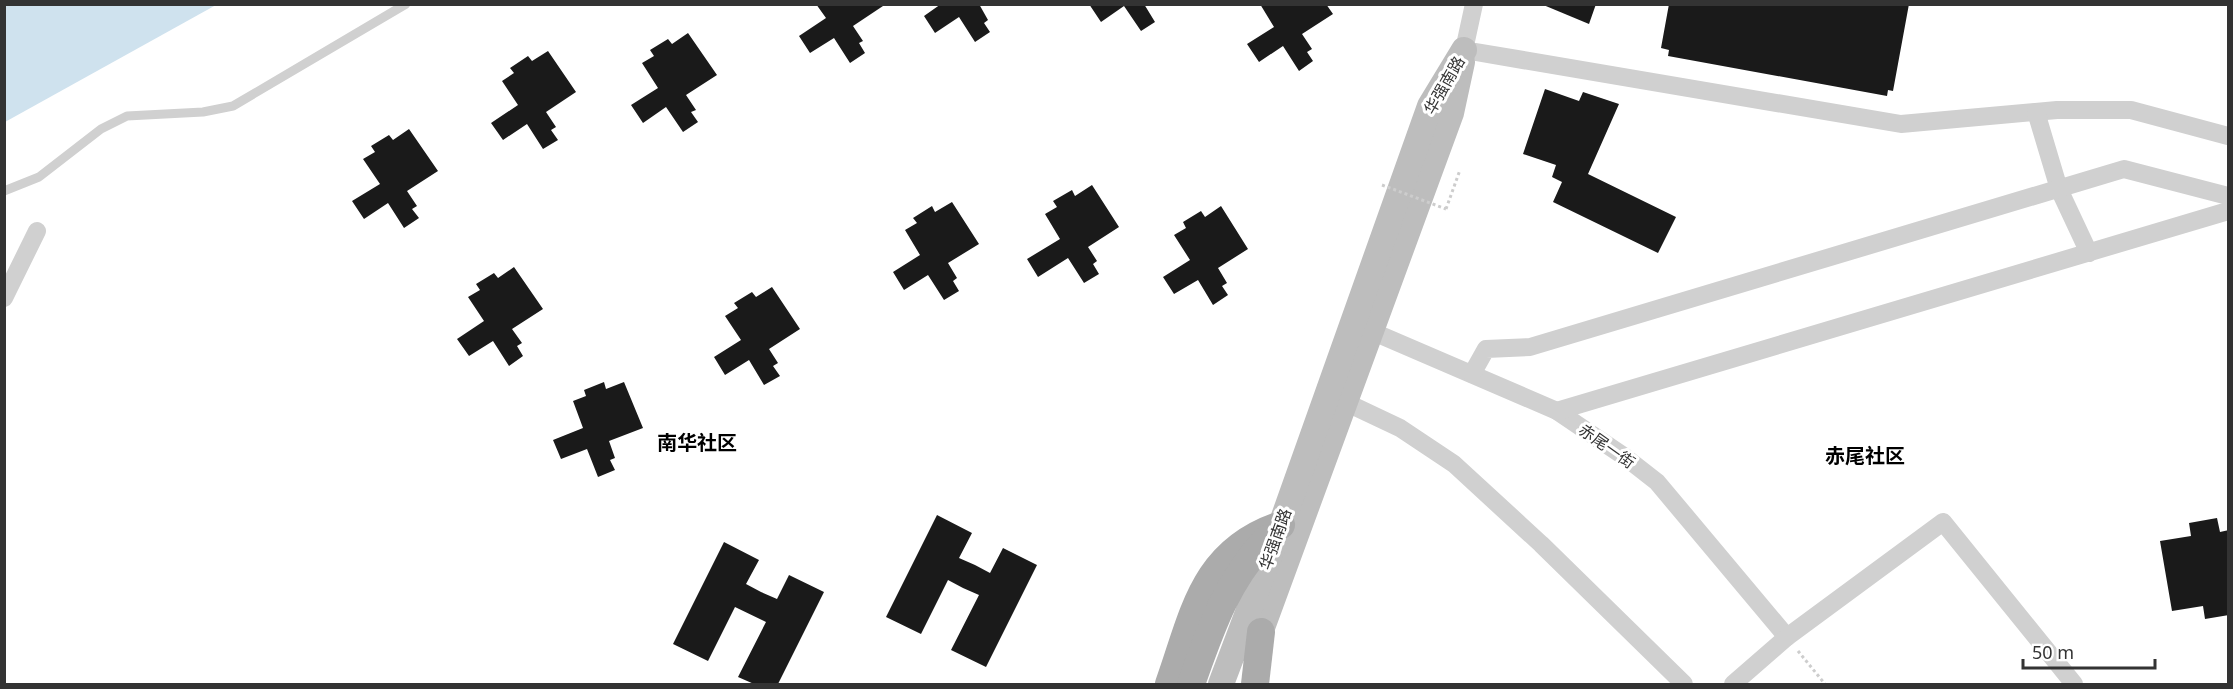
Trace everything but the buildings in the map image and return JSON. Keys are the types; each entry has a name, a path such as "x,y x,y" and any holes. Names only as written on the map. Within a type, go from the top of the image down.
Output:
{"main road":[{"name":"华强南路","path":"1241,684 1451,113 1464,50"},
{"name":"华强南路","path":"1221,684 1281,525 1430,106 1464,50"},
{"path":"1169,684 1197,606 1213,572 1240,543 1281,525"},
{"path":"1191,684 1218,609 1231,584 1251,556 1281,525"},
{"path":"1255,684 1261,632"}],"street":[{"path":"1474,4 1464,50 1901,124 2036,112 2131,110 2229,136"},
{"path":"2036,112 2059,189 2089,253"},
{"path":"1472,374 1486,349 1530,347 2124,169 2229,196"},
{"path":"1557,411 2229,211"},
{"path":"4,298 37,231"},
{"name":"赤尾一街","path":"1371,331 1557,411 1657,482 1787,638"},
{"path":"1344,402 1400,428 1454,464 1541,544 1684,684"},
{"path":"1745,681 1787,638 1943,522 2074,684"}],"lane":[{"path":"4,191 39,177 102,129 127,116 203,112 233,106 406,4"}],"path":[{"path":"1382,184 1446,209 1460,170"},
{"path":"1787,638 1825,684"}],"water":[{"path":"5,4 216,4 216,5 5,122"}],"district":[{"name":"南华社区","path":"697,443"},
{"name":"赤尾社区","path":"1865,456"}]}
